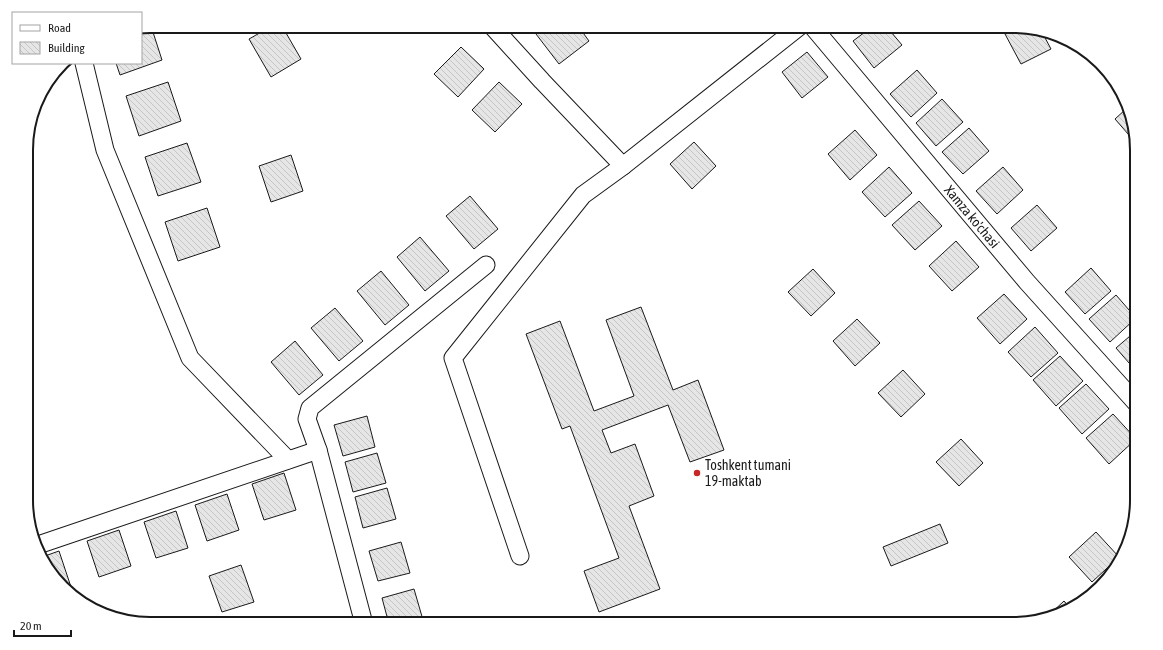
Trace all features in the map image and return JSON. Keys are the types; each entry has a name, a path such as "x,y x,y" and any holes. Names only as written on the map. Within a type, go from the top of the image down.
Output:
{"street":[{"path":"498,33 542,82 623,166"},
{"path":"520,556 453,358 584,196 791,33"},
{"name":"Xamza ko'chasi","path":"818,33 1027,282 1130,396"},
{"path":"84,64 105,150 190,358 288,460"},
{"path":"362,617 318,450 307,419 310,408 486,265"},
{"path":"42,544 318,450"}],"building":[{"path":"153,33 162,60 120,75 116,64 142,64 142,34"},
{"path":"260,33 286,33 301,59 271,77 249,39"},
{"path":"583,33 589,41 559,64 536,34"},
{"path":"864,33 892,33 902,45 874,68 853,41"},
{"path":"1005,34 1028,34 1043,37 1045,38 1051,49 1021,64"},
{"path":"461,47 484,69 458,97 434,74"},
{"path":"807,52 828,77 802,98 782,72"},
{"path":"917,70 937,93 911,117 890,94"},
{"path":"168,82 181,121 139,136 126,96"},
{"path":"499,82 522,104 495,132 472,110"},
{"path":"942,99 963,122 936,146 916,123"},
{"path":"1124,111 1129,135 1115,119"},
{"path":"969,128 989,151 963,174 942,152"},
{"path":"855,130 877,155 850,180 828,154"},
{"path":"694,142 716,166 692,189 670,164"},
{"path":"187,143 201,182 158,196 145,157"},
{"path":"291,155 303,191 271,202 259,166"},
{"path":"889,167 912,193 885,217 862,192"},
{"path":"1003,167 1023,190 997,214 976,191"},
{"path":"470,196 498,229 474,249 446,216"},
{"path":"919,201 942,226 915,250 892,225"},
{"path":"1037,205 1057,228 1031,251 1011,228"},
{"path":"207,208 220,247 178,261 165,222"},
{"path":"420,237 449,271 425,291 397,257"},
{"path":"956,241 979,267 952,291 929,266"},
{"path":"1091,268 1111,291 1085,314 1065,292"},
{"path":"813,269 835,293 811,316 788,292"},
{"path":"381,271 409,305 385,325 357,291"},
{"path":"1004,294 1027,319 1000,344 977,318"},
{"path":"1116,295 1130,311 1130,324 1110,342 1089,319"},
{"path":"641,307 673,390 698,380 724,450 690,462 668,405 602,430 611,453 635,444 654,496 629,506 660,589 599,612 584,571 619,558 570,426 562,429 526,334 560,321 594,411 634,396 606,320"},
{"path":"335,308 363,341 339,361 311,328"},
{"path":"857,319 880,343 855,366 833,341"},
{"path":"1035,327 1058,353 1031,377 1008,352"},
{"path":"1130,336 1130,364 1116,348"},
{"path":"295,341 323,375 299,395 271,362"},
{"path":"1060,356 1083,381 1056,406 1033,380"},
{"path":"903,370 925,394 901,417 878,393"},
{"path":"1086,384 1109,409 1082,434 1059,408"},
{"path":"1113,414 1130,432 1130,445 1109,464 1086,438"},
{"path":"367,416 375,447 343,456 334,425"},
{"path":"961,439 983,463 959,486 936,462"},
{"path":"377,453 386,483 353,492 345,462"},
{"path":"284,473 296,510 264,520 252,484"},
{"path":"387,488 396,519 363,528 355,497"},
{"path":"227,494 239,530 207,541 195,505"},
{"path":"176,511 188,548 156,558 144,522"},
{"path":"940,524 948,543 891,566 883,547"},
{"path":"119,530 131,566 99,577 87,541"},
{"path":"1096,532 1116,554 1109,566 1092,582 1069,557"},
{"path":"401,542 410,573 378,581 369,551"},
{"path":"59,551 70,586 62,577 47,555"},
{"path":"241,565 254,602 222,612 209,576"},
{"path":"414,589 422,617 387,617 382,598"},
{"path":"1064,601 1066,604 1058,608 1056,609"}],"place":[{"name":"Toshkent tumani 19-maktab","path":"697,473"}]}
